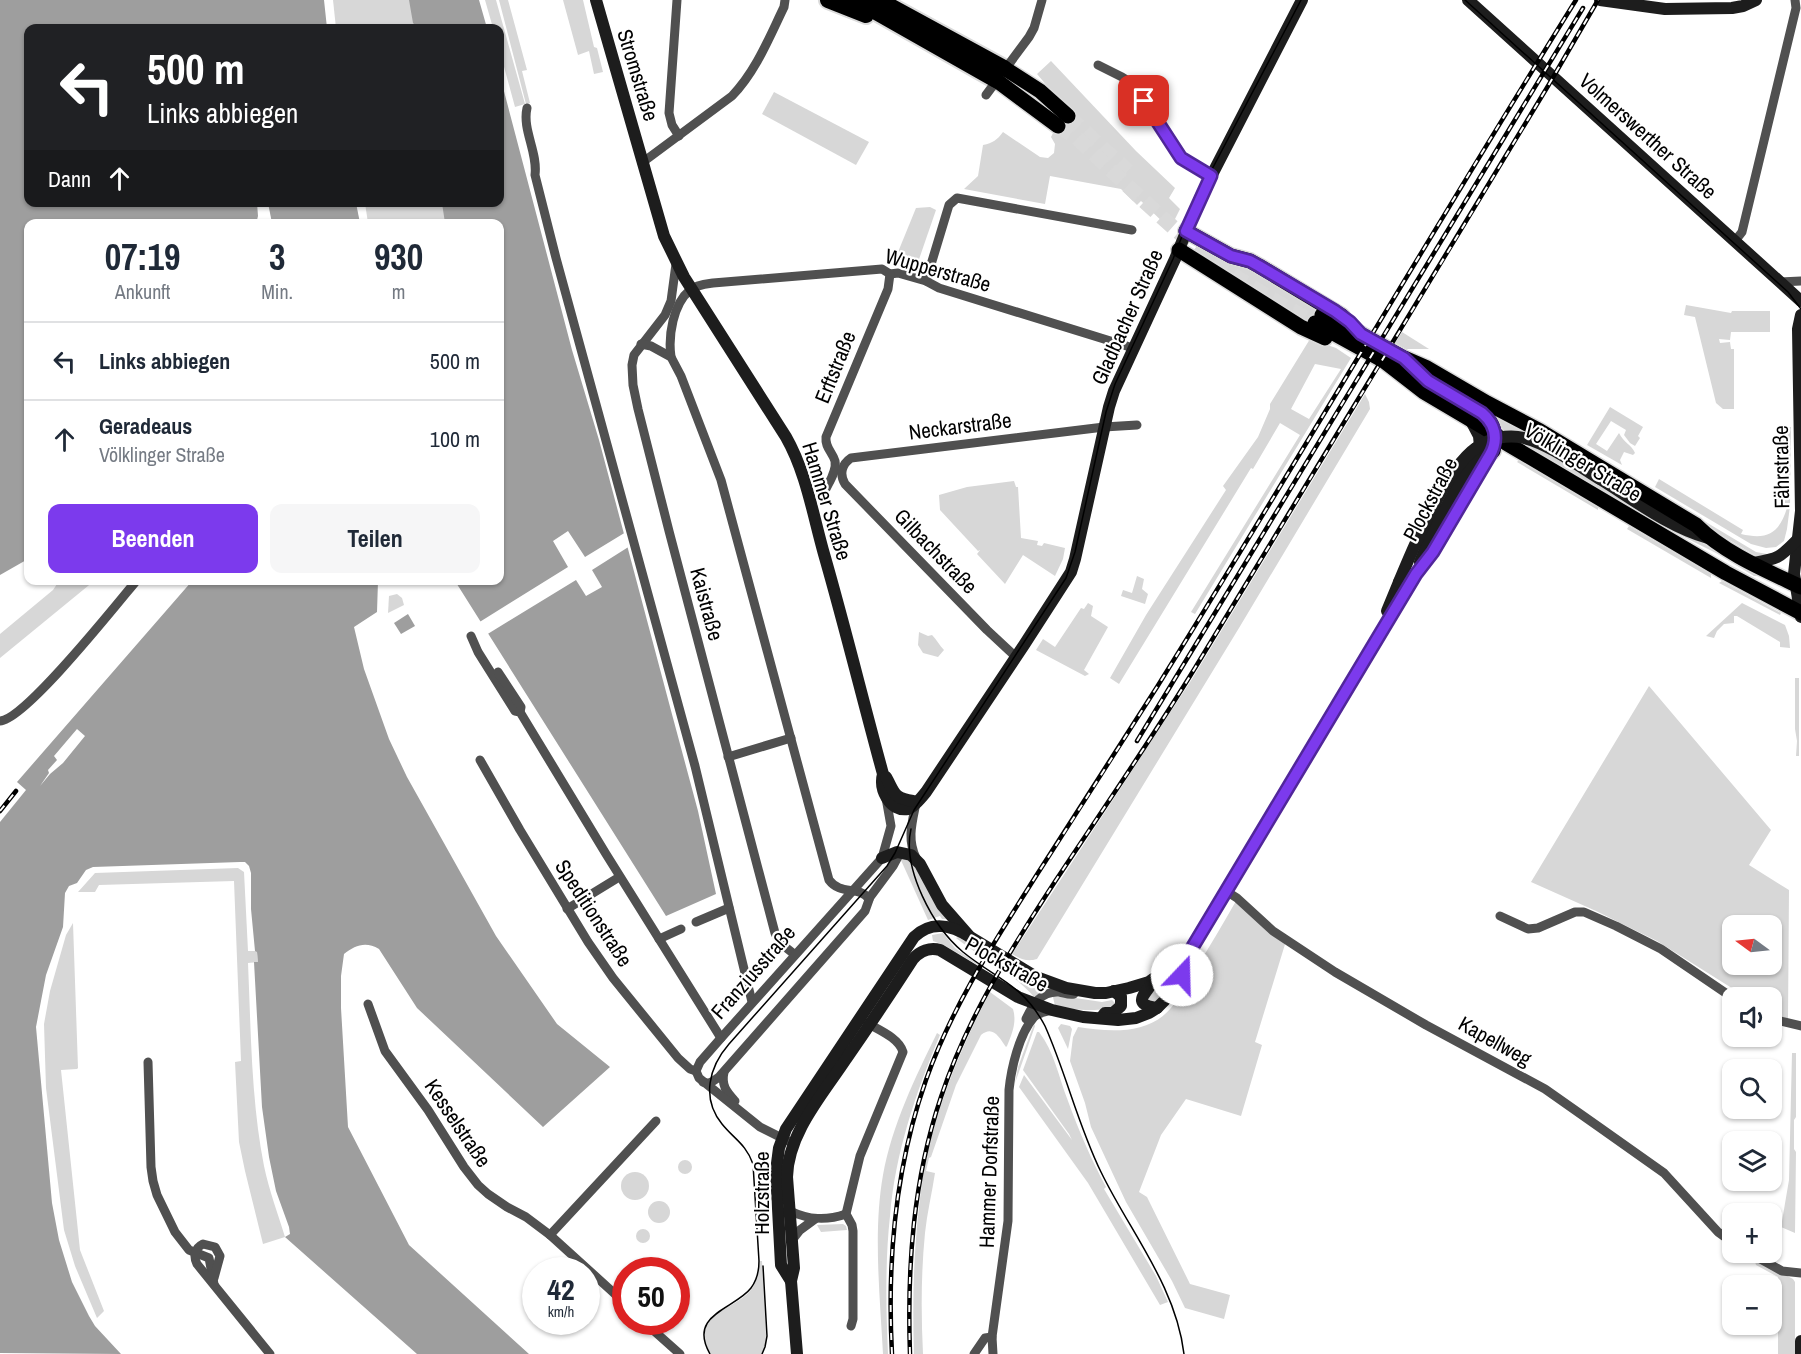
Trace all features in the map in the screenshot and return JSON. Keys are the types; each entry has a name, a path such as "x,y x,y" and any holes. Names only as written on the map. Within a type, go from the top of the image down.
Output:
{"highway":[{"path":"828,0 872,18 904,35 924,32"},
{"path":"855,0 924,32 1000,74"},
{"path":"879,0 924,32"},
{"path":"897,0 926,17 924,32"}],"main road":[{"path":"1000,74 1040,92 1063,121"},
{"path":"1179,250 1301,327 1323,338 1358,339 1350,322 1335,311 1250,261 1231,256 1186,231"},
{"name":"Völklinger Straße","path":"1318,318 1358,339 1427,368 1486,403 1540,431 1696,525 1709,538 1799,589"},
{"name":"Völklinger Straße","path":"1358,339 1424,392 1470,419 1493,443 1800,614"},
{"path":"1404,358 1428,381 1489,419 1493,426 1493,443"},
{"path":"1746,584 1764,580 1766,574 1758,565"}],"street":[{"name":"Stromstraße","path":"596,0 643,162"},
{"path":"677,0 669,113 672,125 679,135"},
{"path":"986,95 1029,37 1042,0"},
{"name":"Gladbacher Straße","path":"916,803 926,792 1071,572 1114,391 1211,176 1302,0"},
{"name":"Volmerswerther Straße","path":"1468,0 1801,301"},
{"path":"1600,0 1665,9 1732,8 1756,0"},
{"path":"1734,241 1742,232 1796,8 1795,0"},
{"path":"643,162 732,96 742,86 786,1"},
{"path":"1098,65 1133,84 1181,158 1211,176"},
{"path":"527,108 525,117 536,166 535,175 695,766 752,1002"},
{"name":"Hammer Straße","path":"643,162 664,236 676,264 786,437 799,465 883,774 897,796 916,803"},
{"path":"926,281 949,205 954,199 959,198 1132,230"},
{"name":"Kaistraße","path":"676,264 673,289 665,315 634,355 632,365 638,409 775,933 779,942 794,954"},
{"name":"Wupperstraße","path":"692,288 713,283 879,269 886,270 890,274 898,273 926,281 939,288 1133,348"},
{"name":"Erftstraße","path":"825,490 835,465 826,445 826,437 888,288 890,274"},
{"path":"1780,282 1801,281"},
{"path":"692,288 682,299 671,326 669,342 671,357 681,376 721,480 829,880 836,888 863,893 869,899"},
{"name":"Fährstraße","path":"1800,320 1801,511 1796,560 1800,614"},
{"path":"641,344 671,357"},
{"path":"1104,427 1137,425"},
{"name":"Neckarstraße","path":"845,484 842,479 842,469 850,458 1104,427"},
{"path":"1384,628 1399,582 1417,541 1448,482 1467,455 1483,443 1503,437 1534,441 1672,522 1692,533 1709,538"},
{"name":"Plockstraße","path":"930,949 944,951 1018,997 1052,1010 1118,1020 1136,1018 1157,1008 1182,975 1186,958 1416,574 1433,552 1493,443"},
{"path":"808,496 845,484"},
{"name":"Gilbachstraße","path":"845,484 1016,657"},
{"path":"1758,565 1777,559 1799,538"},
{"path":"0,721 14,716 38,694 133,585"},
{"path":"520,712 515,711 478,652 471,636 488,656 520,707 520,712 606,854 721,1038"},
{"path":"728,757 791,738"},
{"name":"Speditionstraße","path":"480,760 567,909 613,978 678,1058 690,1069 696,1071"},
{"name":"Hammer Straße","path":"883,774 881,780 886,798"},
{"path":"886,798 894,805 904,808 912,807 916,803"},
{"name":"Franziusstraße","path":"696,1071 697,1066 752,1002 882,858 891,826 886,798"},
{"path":"916,803 910,834 911,849 917,861"},
{"path":"882,858 891,853 900,853 911,855 917,861"},
{"name":"Franziusstraße","path":"703,1082 712,1083 865,911 869,899 900,853"},
{"name":"Plockstraße","path":"917,861 942,905 969,937 1036,977 1066,988 1083,992 1106,993 1129,988 1155,978 1186,958"},
{"path":"567,909 616,879"},
{"name":"Kapellweg","path":"1226,891 1273,931 1335,972 1554,1095 1664,1173 1722,1235"},
{"path":"696,922 729,908"},
{"path":"1500,916 1528,929 1538,928 1575,912 1584,912 1661,949 1722,991"},
{"name":"Holzstraße","path":"797,1354 791,1281 794,1268 793,1239 787,1170 794,1143 909,944 918,933 934,926 945,926 969,937"},
{"path":"659,939 681,929"},
{"name":"Holzstraße","path":"791,1281 781,1265 780,1255 776,1171 782,1138 786,1129 865,1021 916,956 930,949"},
{"path":"1155,978 1151,988 1144,993 1142,998 1146,1006 1157,1008"},
{"path":"1100,1019 1105,1013 1113,1013 1121,1006 1121,997 1114,991"},
{"path":"1033,1004 1048,994 1058,992 1069,995 1083,992"},
{"name":"Hammer Dorfstraße","path":"993,1354 992,1337 1008,1221 1009,1090 1011,1072 1026,1029 1026,1008 1018,997"},
{"name":"Kesselstraße","path":"368,1004 385,1051 478,1185 496,1200 526,1217 550,1235 612,1291"},
{"name":"Hammer Dorfstraße","path":"1026,1019 1033,1004"},
{"path":"1026,1029 1036,1016 1052,1010"},
{"path":"851,1326 853,1319 853,1238 852,1225 846,1214 860,1156 902,1056 900,1044 865,1021"},
{"path":"1782,1021 1801,1026"},
{"path":"148,1062 153,1181 160,1203 175,1232 189,1250 209,1258 214,1284 270,1354"},
{"path":"728,1066 724,1074 723,1085 735,1101 735,1107"},
{"path":"696,1071 696,1075 703,1082 760,1127 794,1143"},
{"path":"550,1235 656,1122"},
{"name":"Holzstraße","path":"790,1211 814,1220"},
{"path":"814,1220 846,1214"},
{"name":"Holzstraße","path":"793,1239 800,1230 814,1220"},
{"path":"1769,1263 1782,1270 1801,1273"},
{"path":"659,1335 680,1354"},
{"path":"974,1354 986,1338 992,1337"},
{"path":"1801,1341 1801,1354"}],"shaded area":[{"path":"0,0 324,0 327,24 24,24 24,207 257,207 258,216 257,219 24,219 24,561 0,575"},
{"path":"333,0 412,0 416,24 336,24"},
{"path":"409,0 479,0 486,24 414,24"},
{"path":"485,0 496,0 503,24 492,24"},
{"path":"499,0 508,0 527,70 522,71 530,103 526,104"},
{"path":"563,0 583,0 594,47 597,48 603,72 594,74 589,51 578,55"},
{"path":"504,29 525,104 515,107 504,67"},
{"path":"1051,61 1136,151 1175,188 1169,198 1180,209 1170,229 1141,201 1137,205 1121,189 1050,176 1045,204 964,189 978,176 983,145 995,141 1003,132 1040,157 1048,158 1054,153 1055,144 1051,137 1059,100 1037,74"},
{"path":"504,91 698,811 716,894 666,916 458,585 504,585 504,219 444,219 443,207 504,207"},
{"path":"774,92 869,142 856,165 762,114"},
{"path":"269,207 357,207 359,219 271,219"},
{"path":"366,207 446,207 447,219 367,219"},
{"path":"930,207 936,210 916,268 898,263 896,257 916,208"},
{"path":"1201,244 1252,265 1323,308 1313,328 1197,256"},
{"path":"1686,305 1731,313 1732,311 1770,311 1770,332 1731,332 1730,340 1719,339 1720,343 1730,342 1731,349 1734,349 1734,409 1723,409 1716,403 1695,317 1684,315"},
{"path":"1402,332 1429,349 1406,349 1395,343"},
{"path":"1310,339 1336,348 1351,358 1195,614 1191,612 1300,435 1280,423 1119,684 1110,678 1146,615 1226,490 1223,486 1258,437 1270,404","holes":["1315,364 1341,369 1309,419 1291,409"]},
{"path":"1428,376 1499,414 1758,576 1754,576 1718,554 1676,533 1519,442 1503,430 1498,418"},
{"path":"1365,394 1370,409 1037,959 1024,960 1012,954 1192,679"},
{"path":"1610,407 1643,427 1635,446 1624,435 1626,430 1611,421 1596,444 1607,451 1619,433 1635,453 1633,455 1624,452 1620,460 1622,465 1587,445"},
{"path":"1783,427 1791,427 1790,506 1784,541 1776,547 1766,548 1751,544 1655,487 1659,479 1743,530 1741,534 1758,536 1771,533 1780,524 1787,508 1783,507"},
{"path":"1587,451 1756,552 1773,557 1756,556 1587,455"},
{"path":"1520,459 1598,506 1598,510 1517,462"},
{"path":"1014,481 1018,487 1021,538 1038,541 1037,545 1042,546 1044,543 1065,548 1063,559 1055,576 1023,555 1005,584 977,554 980,550 978,551 940,510 939,495 967,487"},
{"path":"1629,526 1711,574 1711,578 1627,529"},
{"path":"1137,576 1144,579 1142,589 1148,594 1145,604 1121,596 1123,590 1132,593"},
{"path":"1722,581 1781,613 1780,615 1719,583"},
{"path":"56,585 89,585 0,658 0,634"},
{"path":"189,585 378,585 377,612 354,627 364,669 389,739 407,777 496,936 557,1024 610,1067 543,1127 417,1008 379,949 370,945 361,945 344,954 341,1008 348,1127 409,1245 529,1354 417,1354 285,1237 290,1234 289,1227 276,1191 262,1107 254,962 258,962 251,909 251,873 245,862 93,867 86,870 77,883 69,886 65,893 63,927 46,975 36,1027 52,1203 59,1240 72,1282 95,1326 121,1354 0,1353 0,822 26,790 17,782"},
{"path":"397,594 402,598 404,605 388,613 389,596"},
{"path":"1088,603 1093,606 1091,616 1108,627 1084,670 1089,674 1085,676 1036,650 1043,639 1055,647 1081,608 1084,609"},
{"path":"1742,603 1785,625 1790,648 1780,647 1780,642 1737,616 1734,616 1734,623 1724,624 1714,638 1706,636"},
{"path":"408,614 415,626 401,634 394,623"},
{"path":"919,632 928,636 932,635 944,650 938,657 923,653 918,645"},
{"path":"1795,678 1799,678 1799,756 1796,756"},
{"path":"1649,686 1771,830 1749,865 1789,890 1788,1019 1782,1017 1782,987 1730,987 1657,941 1531,882"},
{"path":"901,856 915,862 947,919 942,919 940,916 928,920"},
{"path":"238,868 244,872 248,951 257,951 258,962 248,963 256,1116 266,1175 285,1237 263,1244 239,1142 235,1062 241,1061 234,881 99,885 95,892 78,892 95,873"},
{"path":"1236,901 1286,941 1255,1042 1262,1045 1241,1116 1186,1099 1161,1135 1139,1192 1147,1197 1190,1284 1230,1295 1224,1319 1185,1308 1126,1202 1091,1127 1070,1061 1073,1037 1078,1027 1127,1030 1151,1023 1170,1009 1178,1000"},
{"path":"73,923 78,1068 61,1070 80,1250 104,1311 97,1318 75,1266 64,1230 46,1088 44,1024 50,991 66,935"},
{"path":"943,933 955,948 986,970 933,941 932,935"},
{"path":"958,937 1045,986 1044,991 1034,997 1017,980 966,946 956,938"},
{"path":"1173,976 1175,977 1156,1001 1150,1002 1148,999 1152,991"},
{"path":"990,992 1013,1009 1013,1028 1006,1047 992,1032 985,1032 981,1035 956,1085 929,1158 926,1171 935,1173 924,1248 923,1354 914,1354 916,1242 920,1198 928,1152 949,1081"},
{"path":"1062,996 1102,1002 1112,1000 1115,1005 1094,1010 1055,1006 1053,997"},
{"path":"1034,1024 1035,1026 1015,1083 1018,1067"},
{"path":"1061,1024 1070,1026 1072,1029 1068,1049 1058,1028"},
{"path":"1037,1032 1044,1039 1052,1056 1081,1134 1106,1187 1104,1189 1156,1276 1168,1302 1160,1305 1088,1183 1019,1087 1024,1075 1072,1140 1023,1070"},
{"path":"937,1033 940,1035 908,1123 893,1192 888,1233 886,1302 888,1354 883,1354 878,1219 883,1175 898,1120"},
{"path":"1792,1053 1796,1053 1795,1233 1782,1227 1789,1180"},
{"path":"682,1160 688,1160 692,1167 688,1174 682,1174 678,1170 678,1164"},
{"path":"635,1172 645,1176 649,1186 645,1196 635,1200 625,1196 621,1186 625,1176"},
{"path":"659,1201 667,1204 670,1212 667,1220 659,1223 651,1220 648,1212 651,1204"},
{"path":"843,1224 847,1230 821,1232 817,1225"},
{"path":"640,1229 646,1229 650,1236 646,1243 640,1243 636,1239 636,1233"},
{"path":"760,1261 762,1261 765,1347 761,1354 711,1354 705,1341 708,1322 715,1315 742,1299 752,1289"},
{"path":"1755,1263 1763,1263 1795,1282 1795,1354 1778,1354 1778,1335 1782,1335 1782,1275 1774,1275"}],"pier":[{"path":"568,531 585,557 626,532 630,546 592,570 602,587 586,596 576,580 486,635 478,623 568,567 553,541"},
{"path":"77,729 85,736 40,786 49,773 48,770 57,760 54,756"}],"tunnel":[{"path":"1068,116 1128,171"},
{"path":"1058,126 1077,138 1156,212 1219,265 1273,300 1315,323"}],"tram line":[{"path":"710,1354 704,1330 709,1321 751,1288 759,1268 753,1164 743,1147 715,1114 710,1093 712,1073 729,1044 887,866 914,810 1066,578 1075,552 1106,412 1115,384 1173,259 1198,196 1301,0"},
{"path":"1465,0 1788,292 1801,309"},
{"path":"911,829 909,845 916,879 922,896 941,928 963,952 1018,991 1037,1012 1045,1026 1101,1172 1162,1282 1172,1305 1184,1354"},
{"path":"762,1354 767,1336 763,1266"}],"railway":[{"path":"892,1354 892,1250 900,1181 915,1113 926,1080 961,1000 1005,925 1210,601 1576,0"},
{"path":"910,1354 911,1256 924,1160 941,1097 977,1012 1023,932 1195,668 1598,0"},
{"path":"1137,741 1583,8"},
{"path":"0,811 16,791"}],"route":[{"path":"1144,101 1181,158 1211,176 1186,231 1231,256 1250,261 1335,311 1361,334 1404,358 1428,381 1482,413 1489,419 1495,434 1493,451 1433,552 1416,574 1186,958 1182,975"}]}
